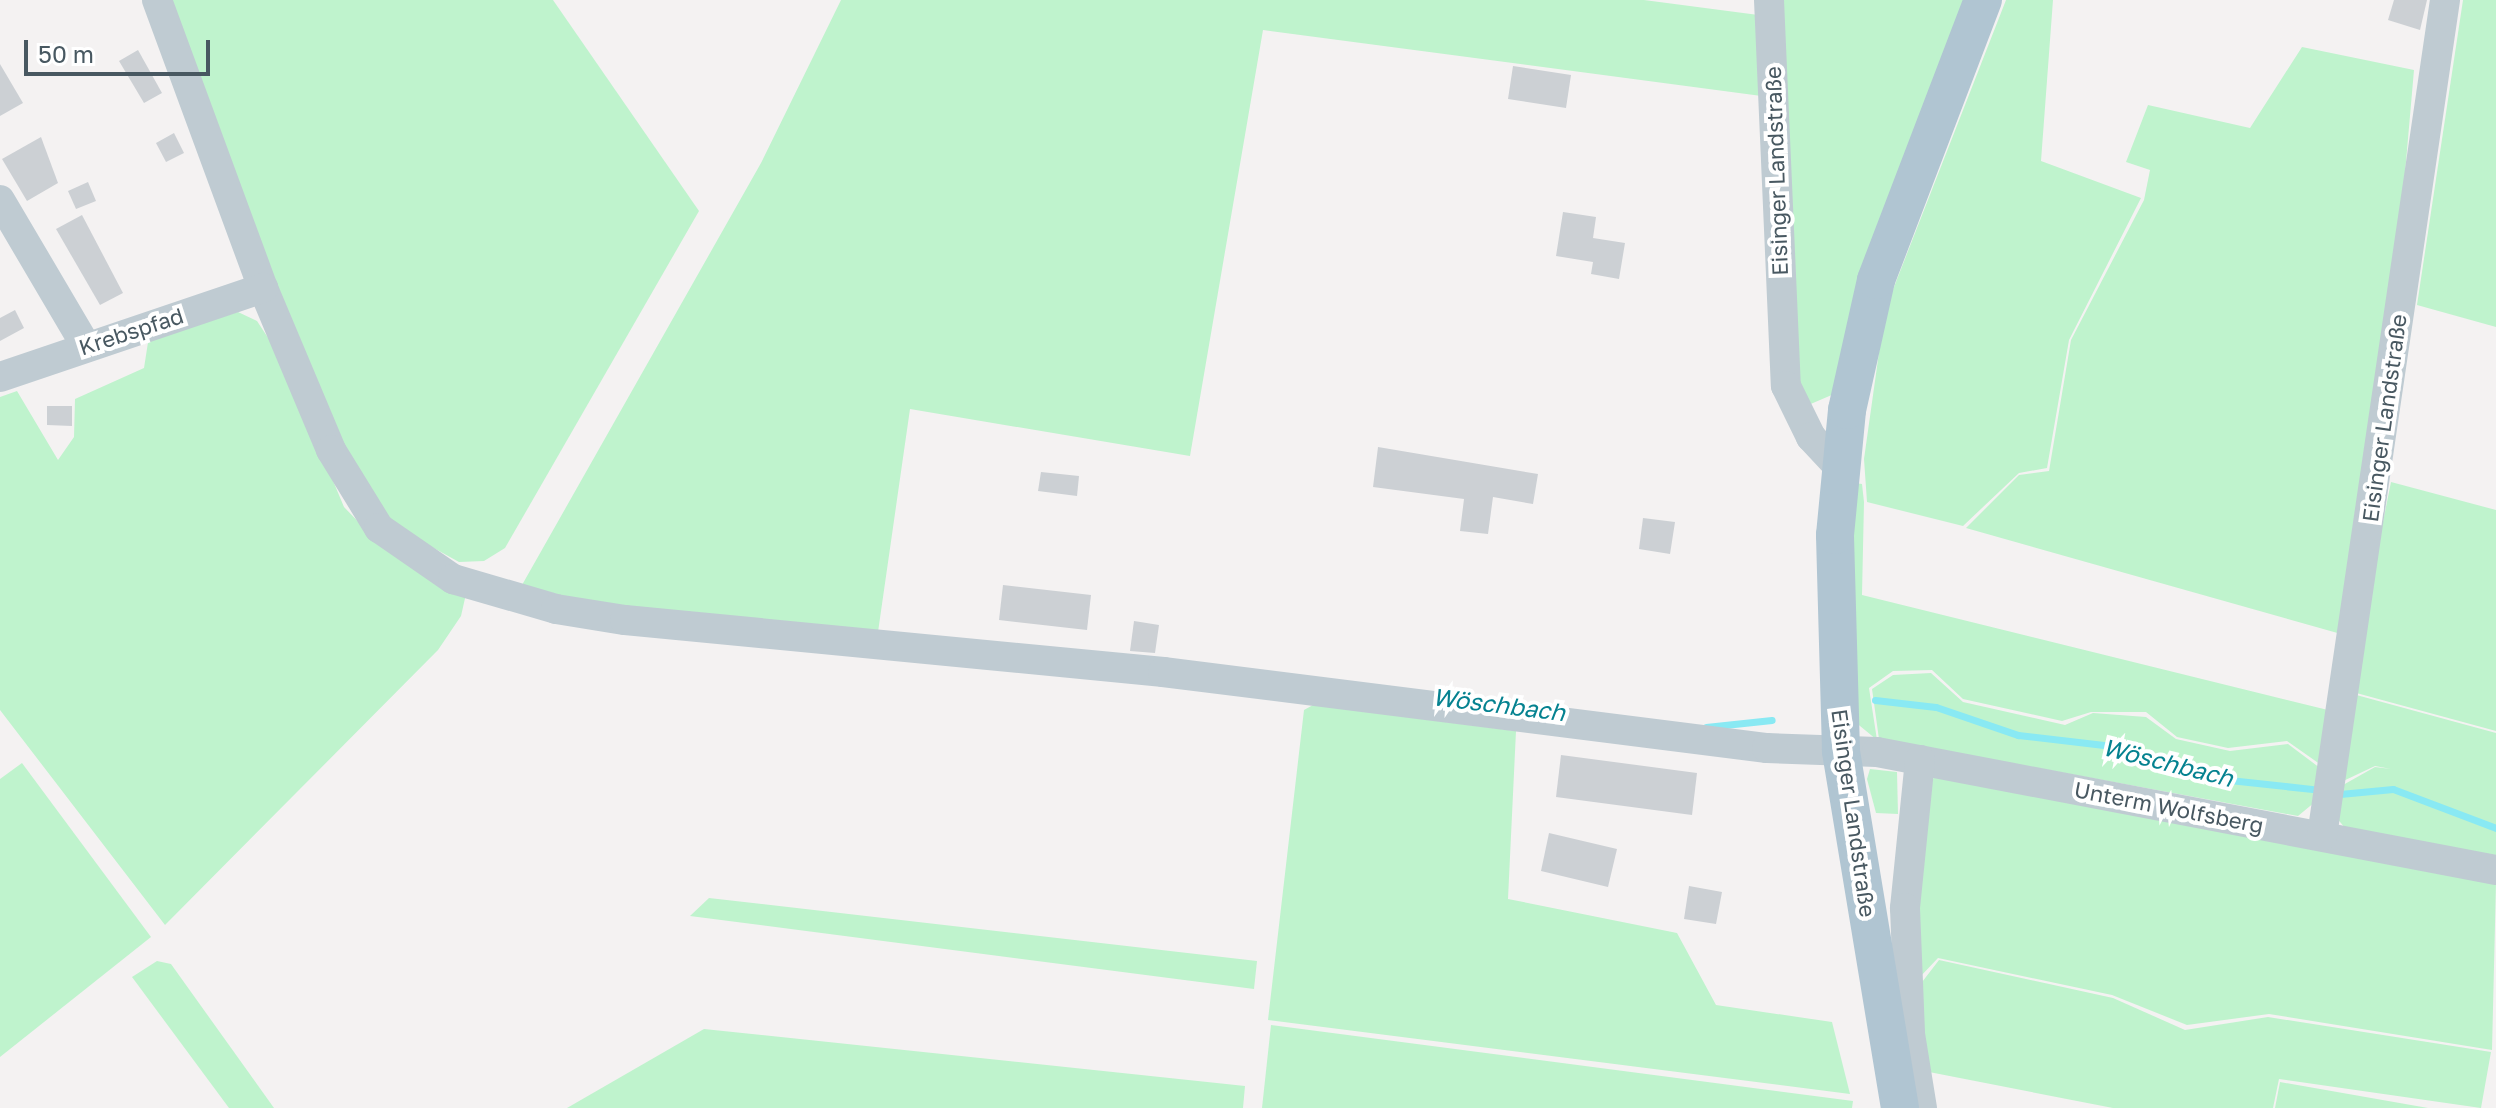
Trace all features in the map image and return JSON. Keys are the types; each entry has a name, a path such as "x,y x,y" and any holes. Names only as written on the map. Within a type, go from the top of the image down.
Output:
{"main road":[{"name":"Eisinger Landstraße","path":"1900,1108 1841,751 1834,623 1840,468 1876,280 1983,0"}],"street":[{"path":"157,0 263,288"},
{"name":"Eisinger Landstraße","path":"1769,0 1786,386 1811,437 1840,468"},
{"name":"Eisinger Landstraße","path":"2322,836 2445,0"},
{"path":"0,200 86,346"},
{"name":"Krebspfad","path":"0,377 263,288"},
{"name":"Unterm Wolfsberg","path":"263,288 331,450 379,528 424,564 492,592 625,620 1163,672 1767,748 1841,751 1920,760 2496,870"},
{"name":"Eisinger Landstraße","path":"1920,760 1905,908 1910,1034 1922,1108"}],"green space":[{"path":"170,0 553,0 699,211 505,548 484,561 459,562 410,535 371,504 306,373"},
{"path":"841,0 1644,0 1766,16 1769,97 1263,30 1190,456 910,409 877,639 622,611 522,585 761,163"},
{"path":"1772,0 1970,0 1834,394 1806,406 1798,403"},
{"path":"2006,0 2053,0 2041,161 2141,198 2069,340 2047,468 2019,473 1963,526 1867,502 1864,459 1885,310"},
{"path":"2463,0 2496,0 2496,327 2417,305"},
{"path":"2302,47 2414,70 2398,253 2341,634 1966,528 2019,475 2049,471 2071,340 2144,200 2150,170 2126,162 2148,105 2250,128"},
{"path":"238,312 257,321 282,359 344,507 371,535 466,594 461,616 438,650 165,925 0,710 0,397 17,391 58,460 74,437 75,399 144,368 149,336"},
{"path":"1849,482 1862,484 1862,595 2332,711 2324,767 2287,741 2228,748 2177,737 2146,712 2091,712 2062,721 1963,699 1932,670 1893,671 1869,688 1877,740 1854,721"},
{"path":"2391,482 2496,510 2496,731 2349,691"},
{"path":"1931,673 1963,702 2065,725 2093,713 2146,717 2176,739 2230,751 2288,744 2324,771 2321,797 2298,816 1879,739 1872,689 1893,675"},
{"path":"2349,693 2496,733 2496,859 2345,828 2336,817 2343,785 2375,767 2391,769 2375,766 2339,783"},
{"path":"1313,705 1516,731 1508,899 1677,933 1716,1005 1832,1022 1850,1094 1268,1020 1304,710"},
{"path":"22,763 151,937 0,1057 0,779"},
{"path":"1870,769 1897,772 1898,814 1876,813 1867,779"},
{"path":"1944,776 2496,883 2492,1050 2269,1014 2187,1025 2112,995 1938,958 1919,978 1917,838 1925,780"},
{"path":"709,898 1257,961 1254,989 690,916"},
{"path":"1939,960 2113,998 2185,1030 2268,1017 2491,1052 2481,1108 2279,1079 2273,1108 2113,1108 1924,1071 1919,986"},
{"path":"157,961 171,964 274,1108 229,1108 132,977"},
{"path":"1271,1025 1853,1101 1852,1108 1262,1108"},
{"path":"704,1029 1245,1086 1243,1108 567,1108"},
{"path":"2280,1082 2428,1108 2275,1108"}],"building":[{"path":"2394,0 2427,0 2420,30 2388,20"},
{"path":"138,50 162,93 144,103 119,61"},
{"path":"0,64 23,103 0,116"},
{"path":"1513,66 1571,75 1566,108 1508,99"},
{"path":"174,133 184,153 166,162 156,143"},
{"path":"41,137 58,183 27,201 2,159"},
{"path":"88,182 96,201 76,209 68,191"},
{"path":"1563,212 1596,217 1593,238 1625,243 1619,279 1591,274 1593,262 1556,256"},
{"path":"82,215 123,293 100,305 56,229"},
{"path":"15,310 24,328 0,341 0,318"},
{"path":"47,406 72,406 72,426 47,425"},
{"path":"1378,447 1538,474 1533,504 1493,497 1488,534 1460,531 1464,499 1373,487"},
{"path":"1041,472 1079,476 1077,496 1038,491"},
{"path":"1643,518 1675,522 1670,554 1639,549"},
{"path":"1003,585 1091,595 1087,630 999,620"},
{"path":"1134,621 1159,625 1155,653 1130,651"},
{"path":"1561,755 1697,773 1692,815 1556,797"},
{"path":"1549,833 1617,849 1608,887 1541,871"},
{"path":"1689,886 1722,892 1716,924 1684,919"}],"waterway":[{"name":"Wöschbach","path":"1875,700 1936,707 2018,735 2112,746 2220,779 2322,790"},
{"name":"Wöschbach","path":"1706,727 1772,720"},
{"name":"Wöschbach","path":"2340,794 2393,789 2496,828"}]}
